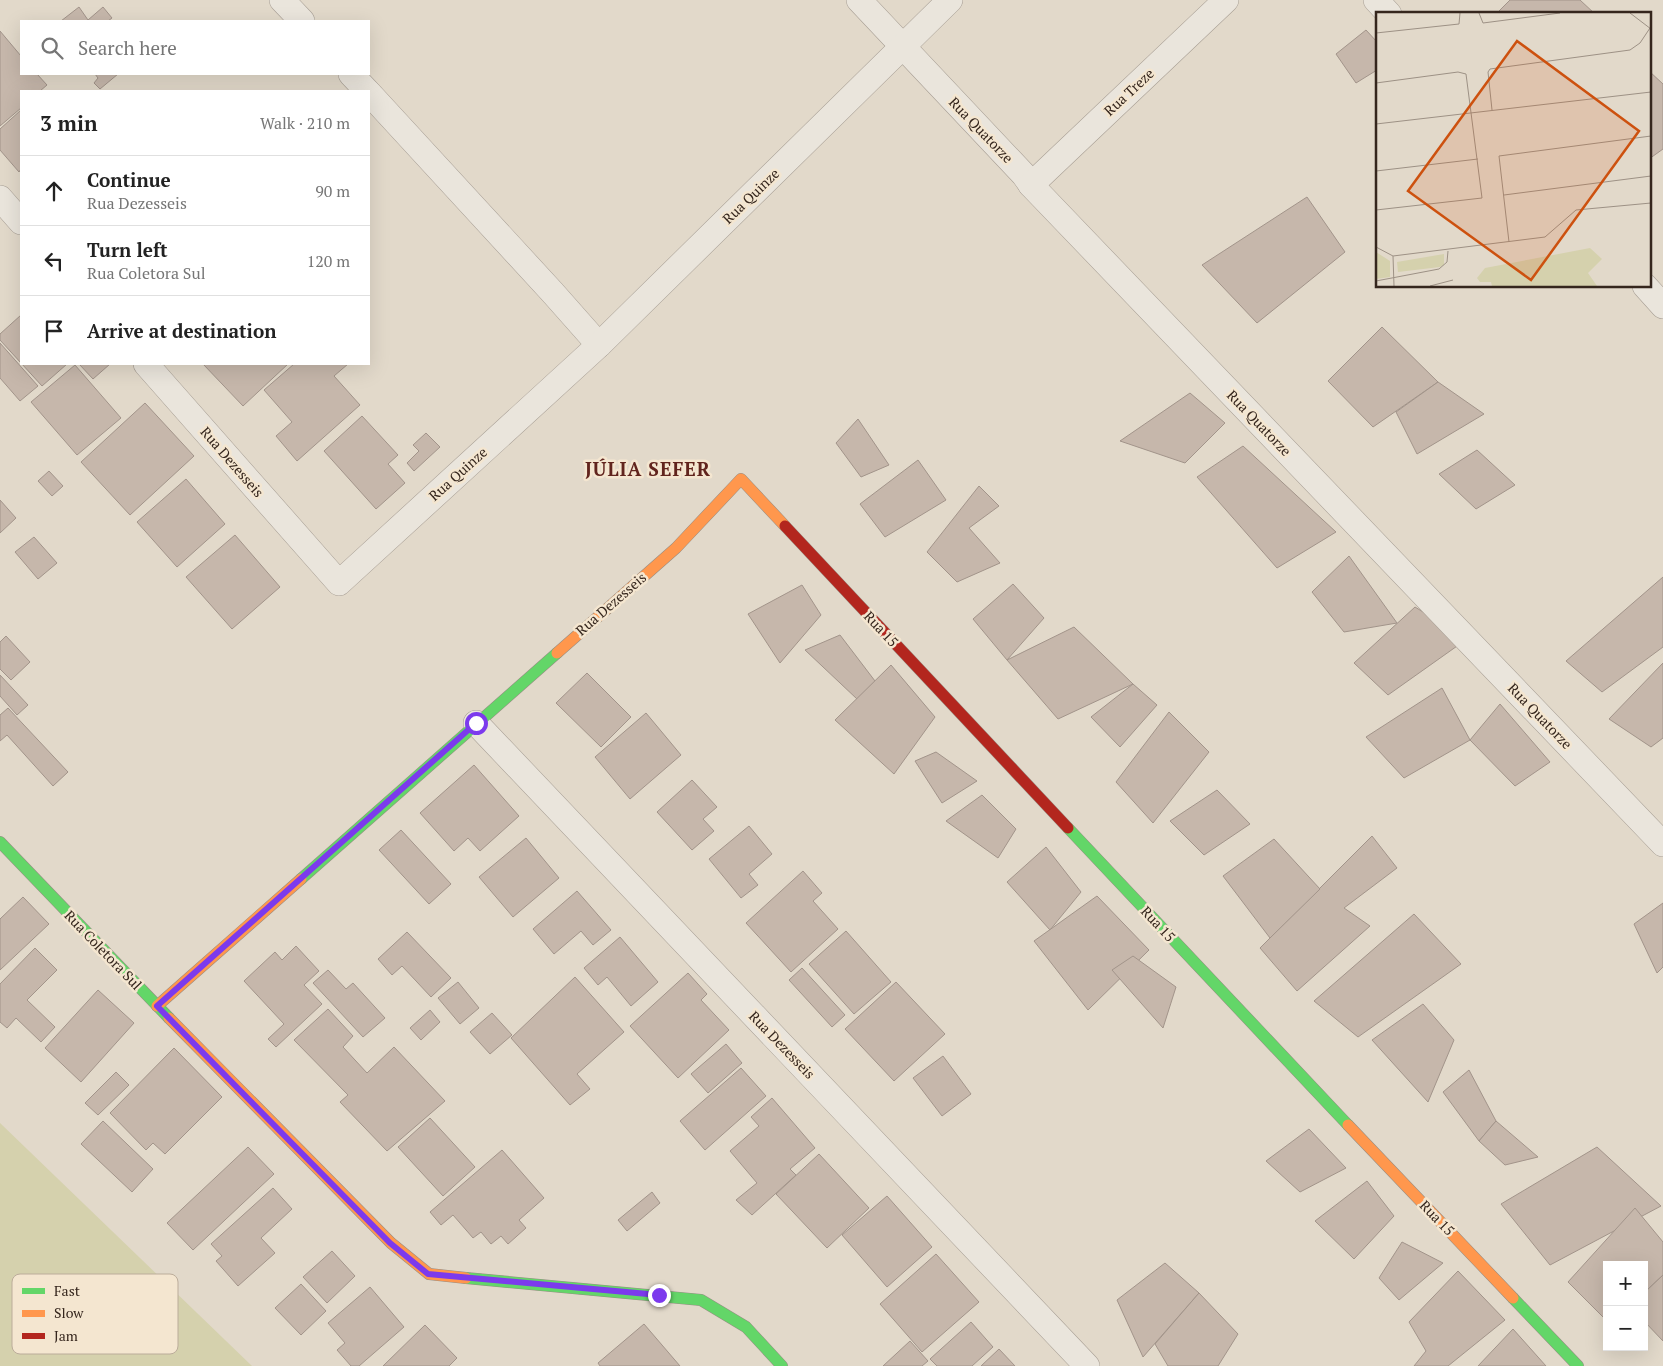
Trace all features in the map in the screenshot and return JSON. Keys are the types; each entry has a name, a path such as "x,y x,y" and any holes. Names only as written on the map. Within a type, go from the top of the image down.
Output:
{"street":[{"path":"282,0 301,20"},
{"name":"Rua Quatorze","path":"859,0 1031,184 1663,844"},
{"path":"903,48 950,0"},
{"name":"Rua Treze","path":"1031,184 1226,0"},
{"path":"1376,0 1387,12"},
{"name":"Rua Quinze","path":"338,583 599,345 903,48"},
{"path":"351,75 366,90"},
{"path":"370,94 599,345"},
{"path":"0,198 20,221"},
{"path":"1647,288 1663,306"},
{"name":"Rua Dezesseis","path":"147,365 338,583"},
{"name":"Rua Dezesseis","path":"157,1006 676,548 741,480"},
{"name":"Rua 15","path":"741,480 1245,1017 1578,1366"},
{"name":"Rua Dezesseis","path":"476,723 1088,1366"},
{"name":"Rua Coletora Sul","path":"0,842 157,1006 390,1243 428,1274 702,1300 746,1328 782,1366"}],"shaded area":[{"path":"0,1123 157,1274 12,1274 12,1354 178,1354 178,1295 252,1366 0,1366"}],"building":[{"path":"1510,0 1580,0 1593,12 1498,12"},
{"path":"79,7 88,20 62,20"},
{"path":"103,7 112,18 109,20 88,20"},
{"path":"1366,30 1376,41 1376,71 1356,83 1336,54"},
{"path":"0,31 20,55 20,75 38,75 47,85 41,90 20,90 20,109 0,126"},
{"path":"1650,72 1663,84 1663,149 1650,158"},
{"path":"96,75 117,75 100,89 94,83 98,78"},
{"path":"20,111 19,172 0,150 0,129"},
{"path":"1307,197 1345,252 1257,323 1202,265"},
{"path":"20,316 20,362 0,340 0,334"},
{"path":"1382,327 1438,382 1373,427 1328,381"},
{"path":"0,343 38,386 20,401 0,378"},
{"path":"23,365 66,365 42,386"},
{"path":"75,365 121,418 77,455 31,402"},
{"path":"80,365 109,365 93,379"},
{"path":"204,365 287,365 243,406"},
{"path":"293,365 347,365 334,376 360,405 297,461 276,436 292,422 264,390"},
{"path":"1438,382 1484,414 1417,454 1396,412"},
{"path":"1190,393 1225,423 1185,463 1120,441"},
{"path":"145,403 194,456 130,515 81,462"},
{"path":"362,416 398,455 388,464 405,483 376,509 324,451"},
{"path":"858,419 889,465 861,477 836,443"},
{"path":"426,433 440,447 414,471 407,463 419,451 413,445"},
{"path":"1243,446 1336,532 1277,568 1197,477"},
{"path":"1477,450 1515,485 1476,509 1439,474"},
{"path":"918,460 946,500 885,537 860,504"},
{"path":"49,471 63,486 52,496 38,481"},
{"path":"186,479 225,524 177,567 137,522"},
{"path":"979,486 999,506 969,528 1000,563 957,582 927,552"},
{"path":"0,500 16,518 0,533"},
{"path":"235,535 280,587 232,629 186,577"},
{"path":"34,537 57,563 38,579 15,552"},
{"path":"1349,556 1397,623 1344,632 1312,592"},
{"path":"1663,577 1663,647 1602,692 1566,661"},
{"path":"1013,584 1044,618 1007,660 973,619"},
{"path":"802,585 821,615 780,663 748,614"},
{"path":"1415,607 1467,639 1388,695 1354,663"},
{"path":"1074,627 1133,684 1058,719 1007,660"},
{"path":"840,635 875,681 857,699 805,650"},
{"path":"6,636 30,662 11,680 0,669 0,642"},
{"path":"1663,663 1663,738 1651,747 1609,719"},
{"path":"891,665 935,717 894,774 835,720"},
{"path":"587,673 631,717 601,747 556,703"},
{"path":"0,675 28,705 17,715 0,696"},
{"path":"1133,684 1157,705 1120,747 1091,717"},
{"path":"1442,688 1470,740 1404,778 1366,737"},
{"path":"1500,704 1550,762 1515,786 1470,740"},
{"path":"8,708 68,772 53,786 7,735 0,741 0,715"},
{"path":"1169,712 1209,752 1153,823 1116,782"},
{"path":"646,713 681,755 630,799 595,757"},
{"path":"936,752 977,781 942,803 915,761"},
{"path":"474,765 519,816 480,851 468,838 454,851 420,813"},
{"path":"692,780 717,807 703,819 714,831 692,850 657,812"},
{"path":"1217,790 1250,824 1204,855 1170,821"},
{"path":"982,795 1016,829 998,858 946,821"},
{"path":"749,826 772,854 749,874 758,885 741,898 709,859"},
{"path":"401,830 451,884 429,904 379,850"},
{"path":"1372,836 1397,868 1344,908 1370,926 1297,991 1260,948"},
{"path":"526,838 559,878 513,917 479,877"},
{"path":"1274,839 1320,889 1270,938 1223,876"},
{"path":"1046,847 1081,892 1050,930 1007,882"},
{"path":"803,871 822,893 813,901 838,929 791,972 746,923"},
{"path":"577,891 611,930 593,945 581,931 554,954 533,929"},
{"path":"1097,896 1149,950 1088,1010 1034,941"},
{"path":"23,897 49,924 0,970 0,919"},
{"path":"1663,903 1663,967 1657,973 1634,924"},
{"path":"1414,914 1461,964 1358,1037 1314,1001"},
{"path":"846,931 891,982 854,1014 809,964"},
{"path":"407,932 451,978 431,997 402,966 392,975 378,959"},
{"path":"620,937 658,982 631,1006 607,977 598,985 584,968"},
{"path":"296,946 319,971 304,985 322,1004 276,1047 268,1039 284,1024 244,981 275,952 282,960"},
{"path":"35,948 57,970 27,1000 55,1027 41,1042 16,1018 7,1028 0,1022 0,984"},
{"path":"1133,956 1176,987 1163,1028 1112,970"},
{"path":"802,968 845,1015 832,1027 789,980"},
{"path":"328,970 346,989 353,983 385,1018 363,1037 313,983"},
{"path":"688,973 707,994 701,1000 729,1030 678,1078 630,1026"},
{"path":"575,977 624,1032 577,1074 590,1089 570,1105 511,1038"},
{"path":"458,982 479,1008 460,1024 438,998"},
{"path":"896,982 945,1034 894,1081 845,1029"},
{"path":"98,990 134,1023 81,1082 45,1048"},
{"path":"1423,1004 1454,1040 1428,1102 1372,1040"},
{"path":"328,1009 353,1036 343,1047 367,1073 394,1047 445,1101 387,1151 340,1102 348,1095 294,1040"},
{"path":"430,1010 440,1022 421,1040 410,1028"},
{"path":"492,1013 512,1035 490,1054 470,1032"},
{"path":"726,1044 742,1063 708,1093 691,1074"},
{"path":"174,1048 222,1097 165,1154 153,1143 146,1150 110,1113"},
{"path":"943,1056 971,1094 942,1116 913,1078"},
{"path":"741,1068 766,1096 705,1150 680,1121"},
{"path":"1469,1070 1496,1121 1479,1141 1443,1092"},
{"path":"116,1072 129,1085 98,1115 85,1103"},
{"path":"772,1098 815,1148 790,1169 796,1175 752,1215 736,1200 757,1183 730,1151 759,1126 751,1117"},
{"path":"430,1118 475,1167 443,1196 398,1147"},
{"path":"103,1121 153,1169 132,1192 81,1144"},
{"path":"1496,1121 1538,1157 1505,1165 1479,1141"},
{"path":"1309,1129 1346,1168 1300,1192 1266,1161"},
{"path":"248,1147 274,1174 193,1250 167,1223"},
{"path":"1597,1147 1661,1206 1550,1265 1501,1204"},
{"path":"502,1150 544,1198 519,1220 526,1228 508,1244 501,1236 491,1244 481,1232 473,1238 453,1215 441,1225 430,1212"},
{"path":"819,1154 869,1208 827,1248 776,1194"},
{"path":"1367,1181 1394,1216 1354,1259 1315,1221"},
{"path":"273,1188 292,1209 261,1238 275,1253 238,1286 216,1261 222,1256 211,1244"},
{"path":"652,1192 660,1203 627,1231 618,1220"},
{"path":"887,1196 932,1247 887,1287 842,1235"},
{"path":"1635,1208 1663,1242 1663,1275 1648,1289 1648,1261 1603,1261 1603,1317 1568,1282"},
{"path":"1402,1242 1443,1263 1399,1300 1379,1278"},
{"path":"332,1251 355,1276 327,1303 303,1277"},
{"path":"936,1254 979,1302 922,1352 880,1304"},
{"path":"1165,1263 1199,1293 1143,1357 1117,1300"},
{"path":"1458,1271 1505,1320 1448,1366 1414,1366 1426,1351 1409,1322"},
{"path":"1663,1275 1663,1341 1648,1325 1648,1289"},
{"path":"301,1284 326,1311 301,1335 275,1308"},
{"path":"370,1287 404,1327 359,1366 351,1366 337,1350 345,1343 328,1323"},
{"path":"1199,1293 1238,1334 1218,1366 1168,1366 1155,1344"},
{"path":"971,1322 993,1347 972,1366 937,1366 930,1359"},
{"path":"644,1324 680,1366 600,1366 598,1363"},
{"path":"425,1325 457,1358 449,1366 383,1366"},
{"path":"1513,1329 1546,1366 1478,1366"},
{"path":"910,1341 928,1361 922,1366 883,1366"},
{"path":"999,1349 1015,1366 981,1366"}],"traffic: fast":[{"path":"301,879 557,653"},
{"path":"1068,828 1348,1125"},
{"path":"0,842 169,1018"},
{"path":"466,1278 701,1300 746,1327 782,1366"},
{"path":"1513,1298 1578,1366"}],"traffic: slow":[{"path":"557,653 676,548 741,479 785,526"},
{"path":"157,1006 301,879"},
{"path":"169,1018 391,1243 429,1274 466,1278"},
{"path":"1348,1125 1513,1298"}],"traffic: jam":[{"path":"785,526 1068,828"}],"district":[{"name":"JÚLIA SEFER","path":"648,469"}],"route":[{"path":"476,723 157,1006 390,1243 428,1274 659,1295"}]}
